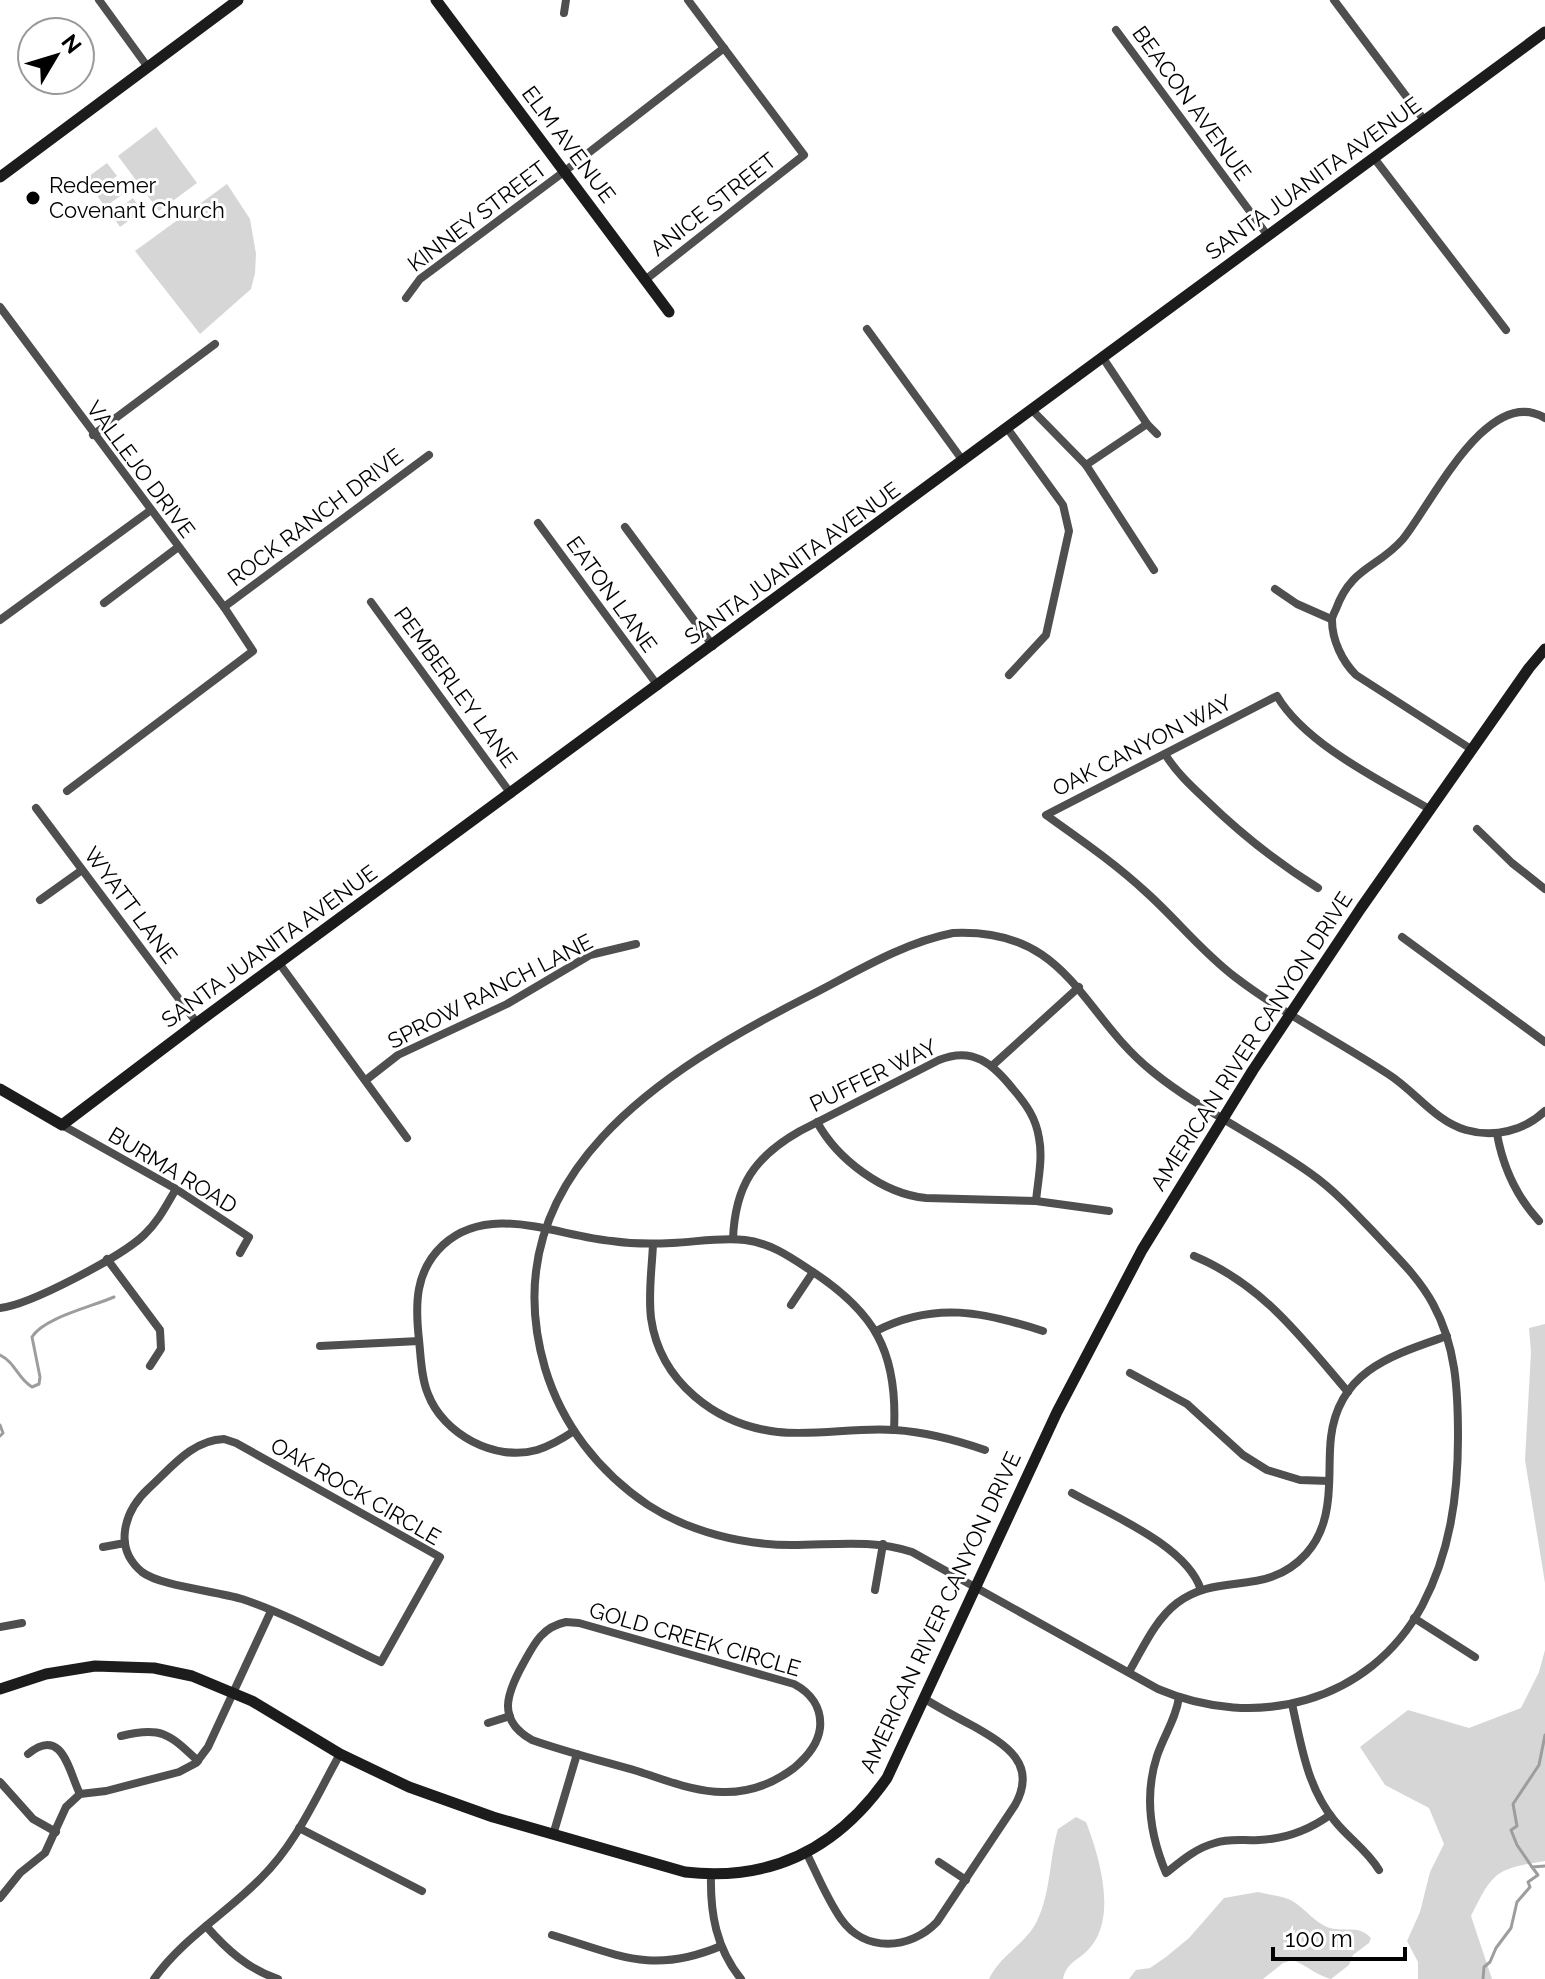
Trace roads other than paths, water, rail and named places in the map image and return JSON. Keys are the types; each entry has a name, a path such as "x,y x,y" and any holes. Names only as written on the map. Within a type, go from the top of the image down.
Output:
{"street":[{"path":"99,0 147,66"},
{"path":"0,177 238,0"},
{"name":"ELM AVENUE","path":"436,0 669,312"},
{"path":"564,13 566,0"},
{"path":"688,0 724,48"},
{"path":"1334,0 1424,120"},
{"name":"BEACON AVENUE","path":"1116,30 1268,236"},
{"name":"SANTA JUANITA AVENUE","path":"62,1125 1545,32"},
{"name":"KINNEY STREET","path":"406,298 420,279 724,48"},
{"name":"ANICE STREET","path":"645,280 804,155 724,48"},
{"path":"1374,158 1506,330"},
{"name":"VALLEJO DRIVE","path":"0,307 224,607 253,651 67,791"},
{"path":"867,329 963,461"},
{"path":"93,435 215,344"},
{"path":"1103,358 1157,434"},
{"path":"1032,410 1086,465 1154,570"},
{"path":"1471,749 1356,675 1337,646 1331,619 1348,584 1399,543 1477,437 1491,424 1514,413 1533,412 1545,418"},
{"path":"1086,465 1147,424"},
{"path":"1007,428 1063,505 1069,531 1046,635 1009,675"},
{"name":"ROCK RANCH DRIVE","path":"224,607 429,455"},
{"path":"0,620 151,510"},
{"name":"EATON LANE","path":"538,523 658,686"},
{"path":"625,527 713,646"},
{"path":"104,603 177,548"},
{"path":"1275,589 1297,604 1331,619"},
{"name":"PEMBERLEY LANE","path":"371,602 511,794"},
{"name":"AMERICAN RIVER CANYON DRIVE","path":"0,1689 75,1668 124,1666 173,1672 234,1692 340,1754 448,1802 665,1868 711,1874 752,1871 806,1852 846,1826 875,1795 898,1756 1057,1412 1169,1204 1291,1013 1471,749 1545,649"},
{"name":"OAK CANYON WAY","path":"1291,1013 1216,962 1140,886 1046,815 1277,696 1293,719 1310,733 1362,769 1431,810"},
{"path":"1165,754 1180,775 1236,829 1280,864 1318,888"},
{"name":"WYATT LANE","path":"36,808 197,1023"},
{"path":"1477,829 1545,889"},
{"path":"40,900 82,870"},
{"path":"953,933 979,933 1004,938 1044,956 1079,987 1136,1057 1169,1084 1311,1173 1345,1203 1422,1286 1447,1336 1458,1394 1457,1490 1443,1556 1432,1585 1414,1618 1396,1642 1365,1671 1330,1691 1292,1704 1243,1709 1179,1697 927,1559 883,1544 761,1543 713,1534 688,1525 650,1506 599,1463 574,1431 551,1384 538,1335 537,1276 546,1230 579,1162 594,1142 631,1108 732,1036 910,945 953,933"},
{"path":"1402,937 1545,1042"},
{"name":"SPROW RANCH LANE","path":"366,1080 398,1055 507,1004 590,955 636,944"},
{"path":"279,963 407,1138"},
{"path":"1036,1201 1040,1154 1037,1128 1026,1105 993,1065 1079,987"},
{"path":"1291,1013 1391,1076 1451,1124 1476,1132 1497,1134 1525,1125 1545,1111"},
{"name":"PUFFER WAY","path":"733,1239 735,1205 750,1174 779,1145 817,1122 946,1057 967,1055 993,1065"},
{"path":"0,1089 62,1125"},
{"path":"817,1122 837,1151 901,1193 926,1198 1036,1201 1109,1211"},
{"name":"BURMA ROAD","path":"62,1125 176,1189 249,1237 240,1253"},
{"path":"1497,1134 1511,1183 1539,1221"},
{"path":"0,1308 37,1297 130,1246 152,1227 176,1189"},
{"path":"574,1431 553,1444 520,1453 494,1450 459,1433 440,1416 427,1393 416,1310 419,1284 426,1267 442,1246 464,1231 507,1223 609,1241 653,1244 733,1239 769,1245 848,1297 876,1331 893,1375 894,1430"},
{"path":"653,1244 650,1296 653,1329 668,1366 699,1401 730,1420 763,1430 796,1433 894,1430 934,1435 985,1450"},
{"path":"1194,1256 1231,1273 1268,1301 1348,1392"},
{"path":"107,1259 160,1330 161,1349 150,1366"},
{"path":"791,1305 813,1272"},
{"path":"876,1331 904,1319 940,1312 985,1314 1043,1331"},
{"path":"1129,1672 1160,1619 1178,1602 1201,1590 1263,1581 1297,1563 1314,1544 1325,1521 1334,1424 1348,1392 1368,1370 1386,1359 1447,1336"},
{"path":"320,1346 419,1341"},
{"path":"1130,1373 1187,1404 1243,1455 1267,1470 1287,1477 1329,1481"},
{"name":"OAK ROCK CIRCLE","path":"224,1439 236,1443 440,1557 381,1662 271,1611 224,1594 152,1578 136,1565 125,1543 126,1520 135,1501 197,1445 224,1439"},
{"path":"1072,1493 1177,1554 1194,1574 1201,1590"},
{"path":"103,1547 125,1543"},
{"path":"875,1590 883,1544"},
{"path":"0,1898 20,1873 45,1853 66,1807 80,1794 106,1791 179,1772 198,1761 208,1747 271,1611"},
{"path":"1414,1618 1475,1657"},
{"name":"GOLD CREEK CIRCLE","path":"566,1622 788,1681 806,1691 819,1715 819,1736 803,1759 779,1778 743,1791 697,1789 577,1754 524,1736 515,1727 507,1703 511,1685 535,1643 549,1628 566,1622"},
{"path":"0,1627 22,1623"},
{"path":"1179,1697 1173,1721 1157,1756 1150,1791 1154,1840 1166,1873 1193,1852 1210,1844 1283,1837 1310,1828 1330,1815"},
{"path":"806,1852 839,1917 852,1931 875,1943 893,1945 923,1935 937,1922 1019,1799 1023,1786 1017,1759 1003,1743 925,1699"},
{"path":"1292,1704 1308,1772 1318,1797 1379,1870"},
{"path":"488,1723 510,1716"},
{"path":"121,1736 159,1731 174,1739 198,1761"},
{"path":"28,1754 42,1746 61,1751 80,1794"},
{"path":"154,1979 178,1951 268,1872 299,1828 340,1754"},
{"path":"553,1835 577,1754"},
{"path":"0,1782 33,1819 56,1832"},
{"path":"299,1828 422,1891"},
{"path":"939,1862 966,1880"},
{"path":"711,1874 713,1919 721,1946 741,1979"},
{"path":"206,1926 232,1954 249,1966 278,1979"},
{"path":"552,1935 624,1957 655,1962 687,1959 721,1946"}],"waterway":[{"path":"0,1355 27,1384 32,1387 39,1384 32,1337 38,1330 57,1319 114,1297"},
{"path":"0,1425 3,1433 0,1436"},
{"path":"1532,1867 1511,1830 1517,1826 1513,1804 1539,1765 1545,1735"},
{"path":"1483,1979 1484,1967 1511,1928 1517,1902 1530,1887 1528,1882 1538,1875 1532,1867 1545,1866"}],"place":[{"name":"Redeemer Covenant Church","path":"33,198"}]}
